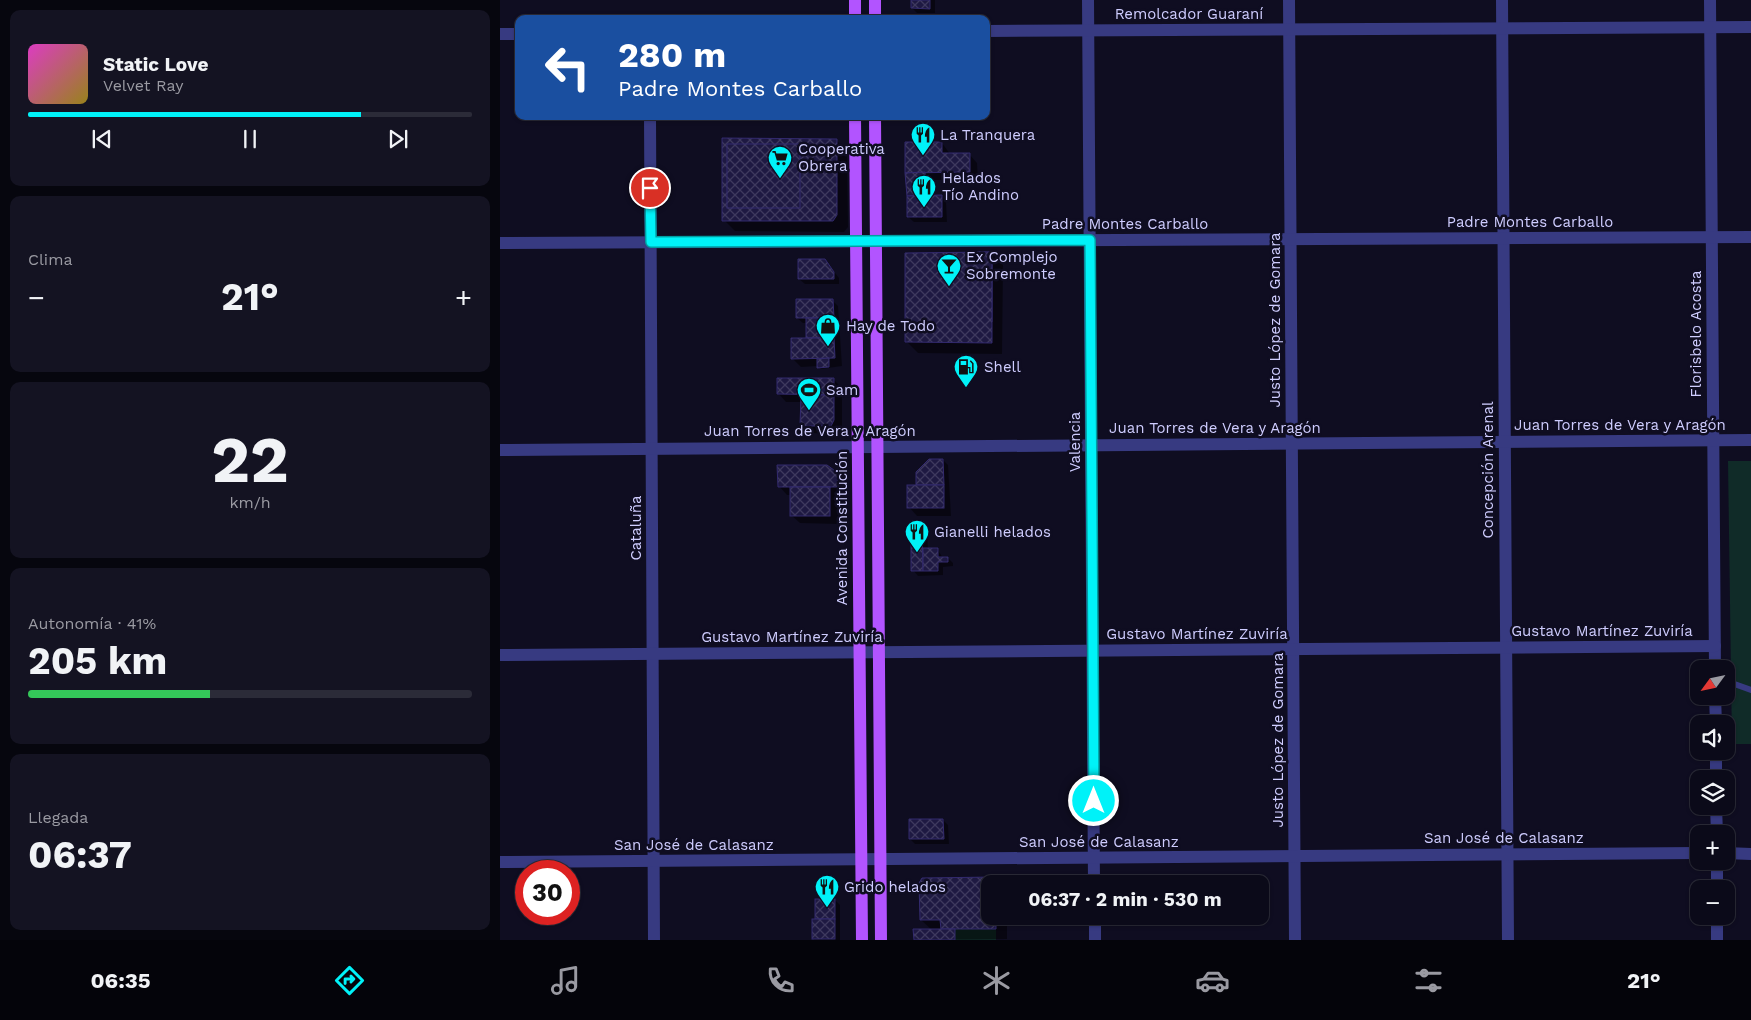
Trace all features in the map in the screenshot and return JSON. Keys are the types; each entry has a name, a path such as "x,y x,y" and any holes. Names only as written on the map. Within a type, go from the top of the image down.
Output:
{"main road":[{"path":"855,0 855,15"},
{"path":"875,0 875,15"},
{"name":"Avenida Constitución","path":"855,120 862,940"},
{"path":"876,120 881,940"}],"street":[{"name":"Valencia","path":"1088,0 1094,875"},
{"name":"Justo López de Gomara","path":"1289,0 1295,940"},
{"name":"Concepción Arenal","path":"1502,0 1508,940"},
{"name":"Florisbelo Acosta","path":"1710,0 1715,660"},
{"name":"Remolcador Guaraní","path":"990,31 1751,27"},
{"path":"500,34 515,34"},
{"name":"Cataluña","path":"650,120 653,654 652,861 654,940"},
{"name":"Padre Montes Carballo","path":"500,243 1751,237"},
{"name":"Juan Torres de Vera y Aragón","path":"500,450 1751,440"},
{"name":"Gustavo Martínez Zuviría","path":"500,655 1715,646"},
{"name":"San José de Calasanz","path":"500,862 1690,853"},
{"path":"1735,853 1751,854"},
{"path":"1095,925 1095,940"},
{"path":"1717,925 1717,940"}],"lane":[{"path":"1735,684 1751,690"}],"green space":[{"path":"1728,461 1751,461 1751,744 1735,744 1735,715 1732,715 1731,705 1735,705 1735,660 1731,660"},
{"path":"913,929 996,929 996,940 914,940"}],"building":[{"path":"911,0 930,0 930,9 911,8"},
{"name":"Cooperativa Obrera","path":"722,138 837,139 837,215 833,221 722,221"},
{"path":"905,142 942,142 942,153 970,153 970,172 905,173"},
{"path":"727,144 800,144 800,208 727,208"},
{"path":"925,172 926,196 907,196 905,173"},
{"path":"942,195 942,217 907,217 907,196"},
{"path":"973,252 992,252 992,322 965,322 964,283 970,282 971,273 973,273"},
{"name":"Ex Complejo Sobremonte","path":"992,252 992,343 905,342 905,253"},
{"path":"798,259 825,259 834,272 834,279 798,279"},
{"path":"796,299 833,299 834,318 796,318"},
{"path":"806,318 834,318 834,338 806,338"},
{"path":"791,338 834,338 835,358 791,359"},
{"path":"829,358 829,367 817,368 817,359"},
{"path":"777,378 834,378 834,395 777,394"},
{"path":"801,395 834,395 834,420 831,426 800,426"},
{"path":"929,459 943,459 944,485 916,485 916,472"},
{"path":"777,465 827,465 838,473 838,487 778,487"},
{"path":"907,485 944,485 944,508 907,508"},
{"path":"790,487 830,487 830,516 790,516"},
{"path":"911,526 922,526 923,571 911,571"},
{"path":"923,548 938,548 938,557 948,557 948,562 938,562 938,571 923,571"},
{"path":"909,819 943,819 944,839 909,839"},
{"path":"981,877 981,925 996,925 996,929 941,929 940,920 920,920 919,883 922,878"},
{"path":"815,899 835,899 835,919 815,919"},
{"path":"812,919 835,919 835,939 812,939"},
{"path":"913,929 955,929 955,940 914,940"}],"place":[{"name":"La Tranquera","path":"923,156"},
{"name":"Cooperativa Obrera","path":"780,179"},
{"name":"Helados Tío Andino","path":"924,208"},
{"name":"Ex Complejo Sobremonte","path":"949,287"},
{"name":"Hay de Todo","path":"828,347"},
{"name":"Shell","path":"966,388"},
{"name":"Sam","path":"809,411"},
{"name":"Gianelli helados","path":"917,553"},
{"name":"Grido helados","path":"827,908"}],"route":[{"path":"650,188 651,242 1090,240 1094,801"}]}
